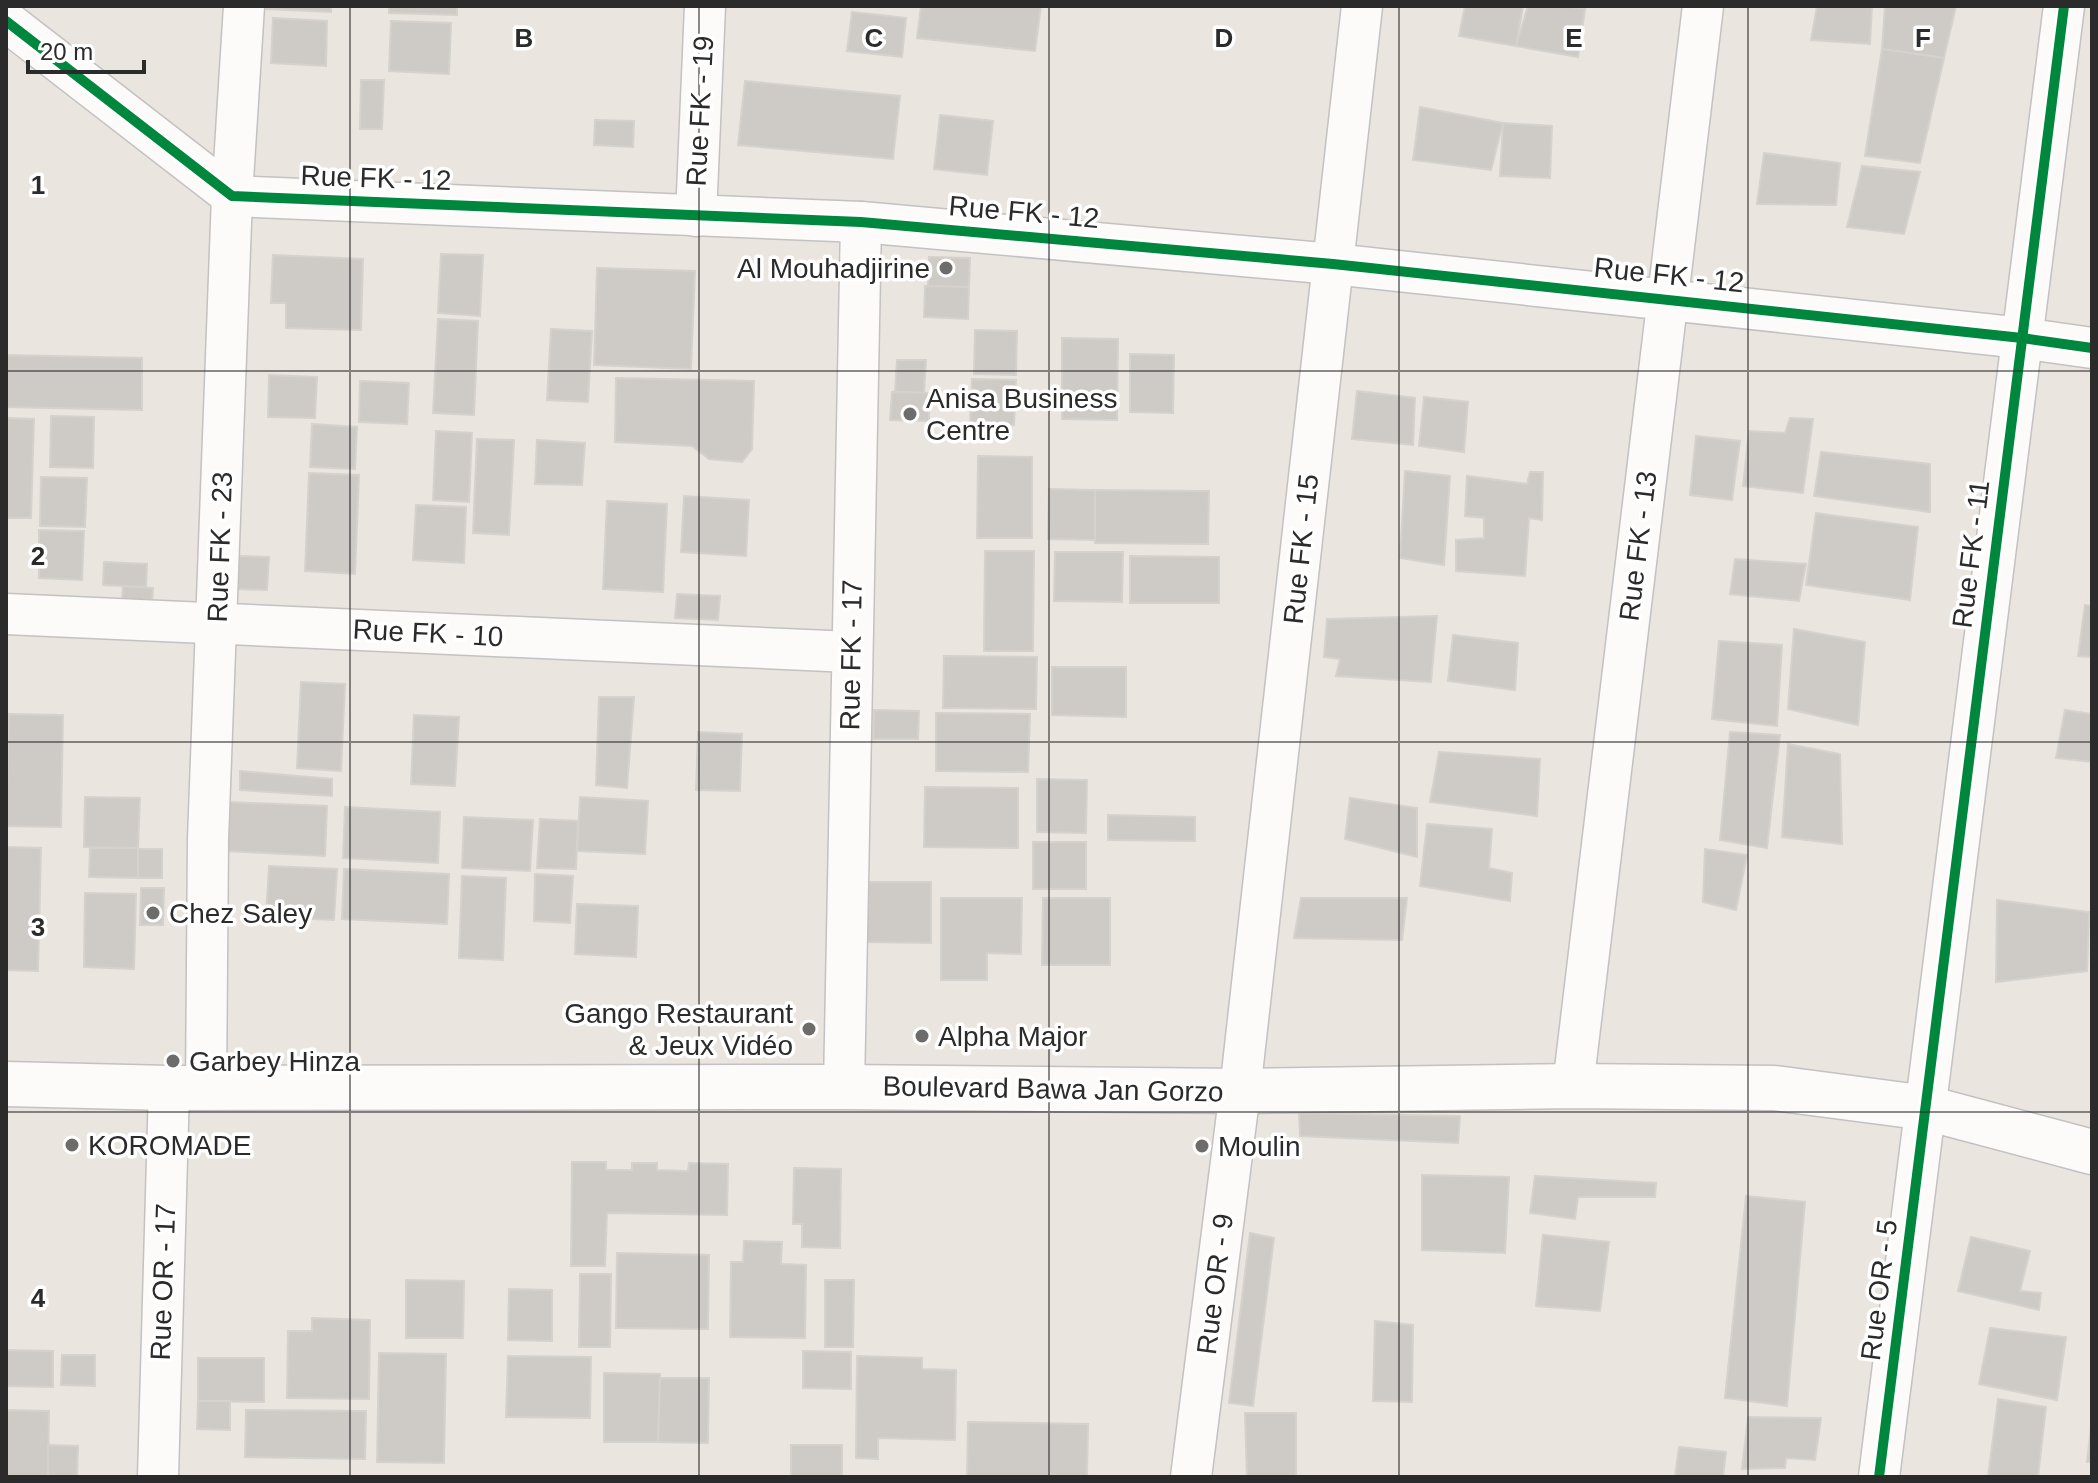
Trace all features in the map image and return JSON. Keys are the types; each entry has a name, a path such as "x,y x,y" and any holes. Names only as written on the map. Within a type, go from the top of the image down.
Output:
{"main road":[{"name":"Boulevard Bawa Jan Gorzo","path":"6,1084 188,1088 844,1087 1240,1091 1573,1086 1774,1088 1927,1108 2092,1152"}],"street":[{"name":"Rue FK - 23","path":"188,1088 208,839 232,196 244,6"},
{"name":"Rue FK - 19","path":"696,216 705,6"},
{"name":"Rue FK - 15","path":"1240,1091 1362,6"},
{"name":"Rue FK - 13","path":"1573,1086 1703,6"},
{"name":"Rue FK - 11","path":"1927,1108 2064,6"},
{"path":"6,21 232,196"},
{"name":"Rue FK - 12","path":"232,196 861,222 1333,264 2092,348"},
{"name":"Rue FK - 17","path":"844,1087 861,222"},
{"name":"Rue FK - 10","path":"6,614 851,652"},
{"name":"Rue OR - 17","path":"158,1477 188,1088"},
{"name":"Rue OR - 9","path":"1191,1477 1240,1091"},
{"name":"Rue OR - 5","path":"1879,1477 1927,1108"}],"building":[{"path":"266,6 331,6 331,12 266,9"},
{"path":"389,6 457,6 457,15 389,13"},
{"path":"921,6 1041,6 1035,51 917,38"},
{"path":"1465,6 1523,6 1516,46 1459,36"},
{"path":"1528,6 1585,9 1578,57 1516,46"},
{"path":"1817,6 1872,6 1870,44 1811,40"},
{"path":"1885,6 1956,6 1944,58 1882,49"},
{"path":"852,12 906,18 902,57 847,51"},
{"path":"273,18 327,21 326,66 271,63"},
{"path":"391,21 451,23 449,74 389,71"},
{"path":"1882,49 1944,58 1920,163 1865,156"},
{"path":"361,80 384,80 382,129 360,129"},
{"path":"745,81 900,96 893,159 738,145"},
{"path":"1420,107 1503,123 1491,170 1413,160"},
{"path":"940,115 993,121 987,175 934,169"},
{"path":"595,120 634,121 633,147 594,145"},
{"path":"1503,123 1552,126 1550,178 1500,176"},
{"path":"1764,153 1840,163 1836,205 1757,204"},
{"path":"1862,166 1920,172 1904,234 1847,227"},
{"path":"441,254 483,255 480,316 438,313"},
{"path":"273,255 363,259 361,330 286,328 286,303 271,303"},
{"path":"929,257 970,258 969,287 928,286"},
{"path":"597,268 695,271 691,369 594,365"},
{"path":"925,286 969,287 968,319 924,317"},
{"path":"438,319 478,321 474,415 433,413"},
{"path":"551,329 592,331 588,402 547,400"},
{"path":"975,330 1017,331 1016,375 974,374"},
{"path":"1062,338 1118,339 1117,420 1062,419"},
{"path":"1130,354 1174,355 1173,413 1130,412"},
{"path":"6,355 142,358 142,410 6,407"},
{"path":"897,360 926,360 924,393 895,392"},
{"path":"269,375 317,377 315,418 268,417"},
{"path":"616,378 754,381 752,449 742,462 709,459 692,446 615,442"},
{"path":"972,379 1016,380 1014,425 970,424"},
{"path":"360,381 409,383 407,424 359,422"},
{"path":"1357,391 1415,398 1413,445 1352,439"},
{"path":"892,392 929,393 929,421 890,420"},
{"path":"1424,397 1468,402 1464,452 1419,446"},
{"path":"51,416 94,417 93,468 50,467"},
{"path":"6,418 34,419 31,518 6,518"},
{"path":"1790,418 1813,419 1803,493 1743,486 1749,431 1785,433"},
{"path":"312,424 357,427 355,469 310,467"},
{"path":"436,431 472,433 469,502 433,500"},
{"path":"1696,436 1740,441 1732,500 1690,495"},
{"path":"477,439 514,440 509,535 473,533"},
{"path":"537,440 585,443 582,485 535,484"},
{"path":"1821,452 1930,464 1930,512 1814,496"},
{"path":"978,456 1032,457 1032,538 977,538"},
{"path":"1405,471 1450,476 1444,565 1400,558"},
{"path":"1530,472 1543,472 1542,520 1529,518 1525,576 1456,571 1456,540 1484,538 1484,518 1465,516 1467,476 1527,484"},
{"path":"309,473 359,475 355,574 305,571"},
{"path":"41,477 87,478 85,527 40,526"},
{"path":"1049,489 1095,490 1095,540 1048,539"},
{"path":"1095,490 1209,491 1208,544 1095,543"},
{"path":"684,496 749,500 746,556 681,552"},
{"path":"607,501 667,504 663,592 603,589"},
{"path":"416,505 466,507 464,563 413,560"},
{"path":"1816,513 1918,527 1910,600 1806,585"},
{"path":"39,530 84,531 82,580 39,578"},
{"path":"985,551 1034,551 1033,651 984,651"},
{"path":"1055,552 1123,552 1122,602 1054,601"},
{"path":"238,556 269,557 267,590 237,589"},
{"path":"1130,556 1219,557 1219,603 1130,603"},
{"path":"1735,559 1806,564 1799,601 1730,594"},
{"path":"104,562 147,564 146,587 103,585"},
{"path":"123,586 153,588 152,603 122,602"},
{"path":"677,594 720,596 718,620 675,618"},
{"path":"2085,605 2092,606 2092,657 2078,656"},
{"path":"1437,616 1431,682 1336,676 1340,659 1324,657 1327,619"},
{"path":"1794,629 1865,642 1858,725 1788,709"},
{"path":"1453,635 1518,643 1515,690 1448,681"},
{"path":"1719,641 1782,645 1777,726 1712,719"},
{"path":"944,656 1037,657 1036,709 943,708"},
{"path":"1052,667 1126,667 1126,717 1052,715"},
{"path":"301,682 345,684 341,771 297,768"},
{"path":"599,697 634,697 627,788 596,785"},
{"path":"874,710 919,711 918,739 873,739"},
{"path":"2065,710 2092,714 2092,762 2056,758"},
{"path":"936,713 1030,714 1028,772 936,771"},
{"path":"9,714 63,715 61,827 6,826"},
{"path":"414,715 459,717 455,786 411,784"},
{"path":"698,732 742,734 740,791 696,790"},
{"path":"1730,732 1780,735 1767,848 1720,840"},
{"path":"1788,744 1840,754 1842,844 1782,837"},
{"path":"1439,752 1540,759 1537,816 1430,802"},
{"path":"240,771 332,779 332,796 240,790"},
{"path":"1037,779 1087,780 1086,833 1037,832"},
{"path":"925,787 1018,788 1018,848 924,847"},
{"path":"85,797 140,798 138,848 84,847"},
{"path":"580,797 648,801 645,854 577,851"},
{"path":"1350,798 1417,808 1417,857 1345,839"},
{"path":"228,802 327,806 325,856 225,851"},
{"path":"345,807 440,812 438,863 343,858"},
{"path":"1108,815 1195,817 1195,841 1108,840"},
{"path":"464,817 533,820 530,871 462,868"},
{"path":"540,819 578,821 576,869 537,868"},
{"path":"1427,824 1492,829 1489,868 1512,873 1510,901 1420,886"},
{"path":"1033,842 1086,842 1086,889 1033,889"},
{"path":"6,847 41,848 38,971 6,970"},
{"path":"90,848 138,848 138,878 89,877"},
{"path":"138,849 162,849 162,878 138,878"},
{"path":"1705,849 1747,855 1736,910 1703,902"},
{"path":"269,866 337,869 334,920 266,917"},
{"path":"344,869 449,874 447,924 342,919"},
{"path":"535,874 573,876 570,923 534,921"},
{"path":"462,876 506,878 503,960 459,958"},
{"path":"864,882 931,882 931,943 863,942"},
{"path":"141,888 164,888 163,925 140,925"},
{"path":"85,893 136,894 134,969 84,967"},
{"path":"941,898 1022,898 1021,954 987,953 987,980 941,980"},
{"path":"1043,898 1110,898 1110,965 1042,965"},
{"path":"1301,898 1407,898 1402,940 1294,938"},
{"path":"1997,900 2089,912 2087,971 1996,982"},
{"path":"577,904 638,906 636,957 575,954"},
{"path":"1299,1113 1460,1116 1458,1143 1300,1136"},
{"path":"572,1162 606,1162 606,1170 632,1170 632,1163 657,1163 657,1170 688,1171 689,1163 728,1164 727,1215 607,1213 605,1266 571,1266"},
{"path":"794,1168 841,1169 840,1248 802,1247 802,1224 793,1224"},
{"path":"1422,1175 1509,1177 1505,1253 1422,1250"},
{"path":"1535,1176 1656,1183 1655,1197 1578,1197 1575,1219 1530,1213"},
{"path":"1746,1196 1805,1202 1787,1406 1725,1398"},
{"path":"1250,1233 1274,1238 1253,1406 1229,1403"},
{"path":"1543,1235 1609,1242 1600,1311 1536,1306"},
{"path":"1971,1237 2030,1251 2020,1291 2041,1293 2039,1310 1958,1291"},
{"path":"744,1241 782,1242 781,1264 806,1265 805,1338 730,1337 731,1262 743,1262"},
{"path":"617,1253 709,1255 708,1329 616,1328"},
{"path":"580,1274 611,1274 610,1347 579,1347"},
{"path":"406,1280 464,1281 463,1338 406,1338"},
{"path":"825,1280 854,1280 853,1347 825,1347"},
{"path":"509,1289 552,1290 552,1341 508,1340"},
{"path":"312,1318 370,1320 369,1399 287,1398 288,1331 312,1331"},
{"path":"1375,1321 1413,1325 1412,1402 1373,1401"},
{"path":"1990,1328 2066,1337 2057,1400 1979,1384"},
{"path":"6,1350 53,1351 53,1387 6,1386"},
{"path":"803,1351 851,1352 851,1389 803,1388"},
{"path":"379,1353 446,1354 444,1463 377,1462"},
{"path":"62,1355 95,1355 95,1386 61,1385"},
{"path":"508,1356 591,1357 590,1418 506,1417"},
{"path":"857,1356 922,1358 922,1369 956,1370 955,1440 878,1438 878,1459 856,1458"},
{"path":"198,1358 264,1358 264,1402 198,1401"},
{"path":"604,1373 660,1374 658,1442 604,1442"},
{"path":"660,1378 709,1378 708,1443 658,1442"},
{"path":"1998,1399 2046,1407 2038,1477 1988,1477"},
{"path":"198,1401 230,1401 230,1430 197,1429"},
{"path":"6,1410 49,1411 48,1477 6,1477"},
{"path":"246,1410 366,1411 365,1459 245,1457"},
{"path":"1245,1413 1296,1413 1296,1477 1247,1477"},
{"path":"1748,1417 1821,1418 1815,1460 1786,1458 1785,1468 1742,1469"},
{"path":"2092,1419 2092,1462 2087,1462"},
{"path":"968,1422 1088,1424 1087,1477 967,1477"},
{"path":"48,1445 78,1446 77,1477 48,1477"},
{"path":"791,1445 842,1445 842,1477 791,1477"},
{"path":"1679,1447 1726,1452 1723,1477 1675,1477"}],"cycle path":[{"path":"1879,1477 2064,6"},
{"path":"6,21 232,196 861,222 1333,264 2092,348"}],"place":[{"name":"Al Mouhadjirine","path":"946,268"},
{"name":"Anisa Business Centre","path":"910,414"},
{"name":"Chez Saley","path":"153,913"},
{"name":"Gango Restaurant & Jeux Vidéo","path":"809,1029"},
{"name":"Alpha Major","path":"922,1036"},
{"name":"Garbey Hinza","path":"173,1061"},
{"name":"KOROMADE","path":"72,1145"},
{"name":"Moulin","path":"1202,1146"}]}
